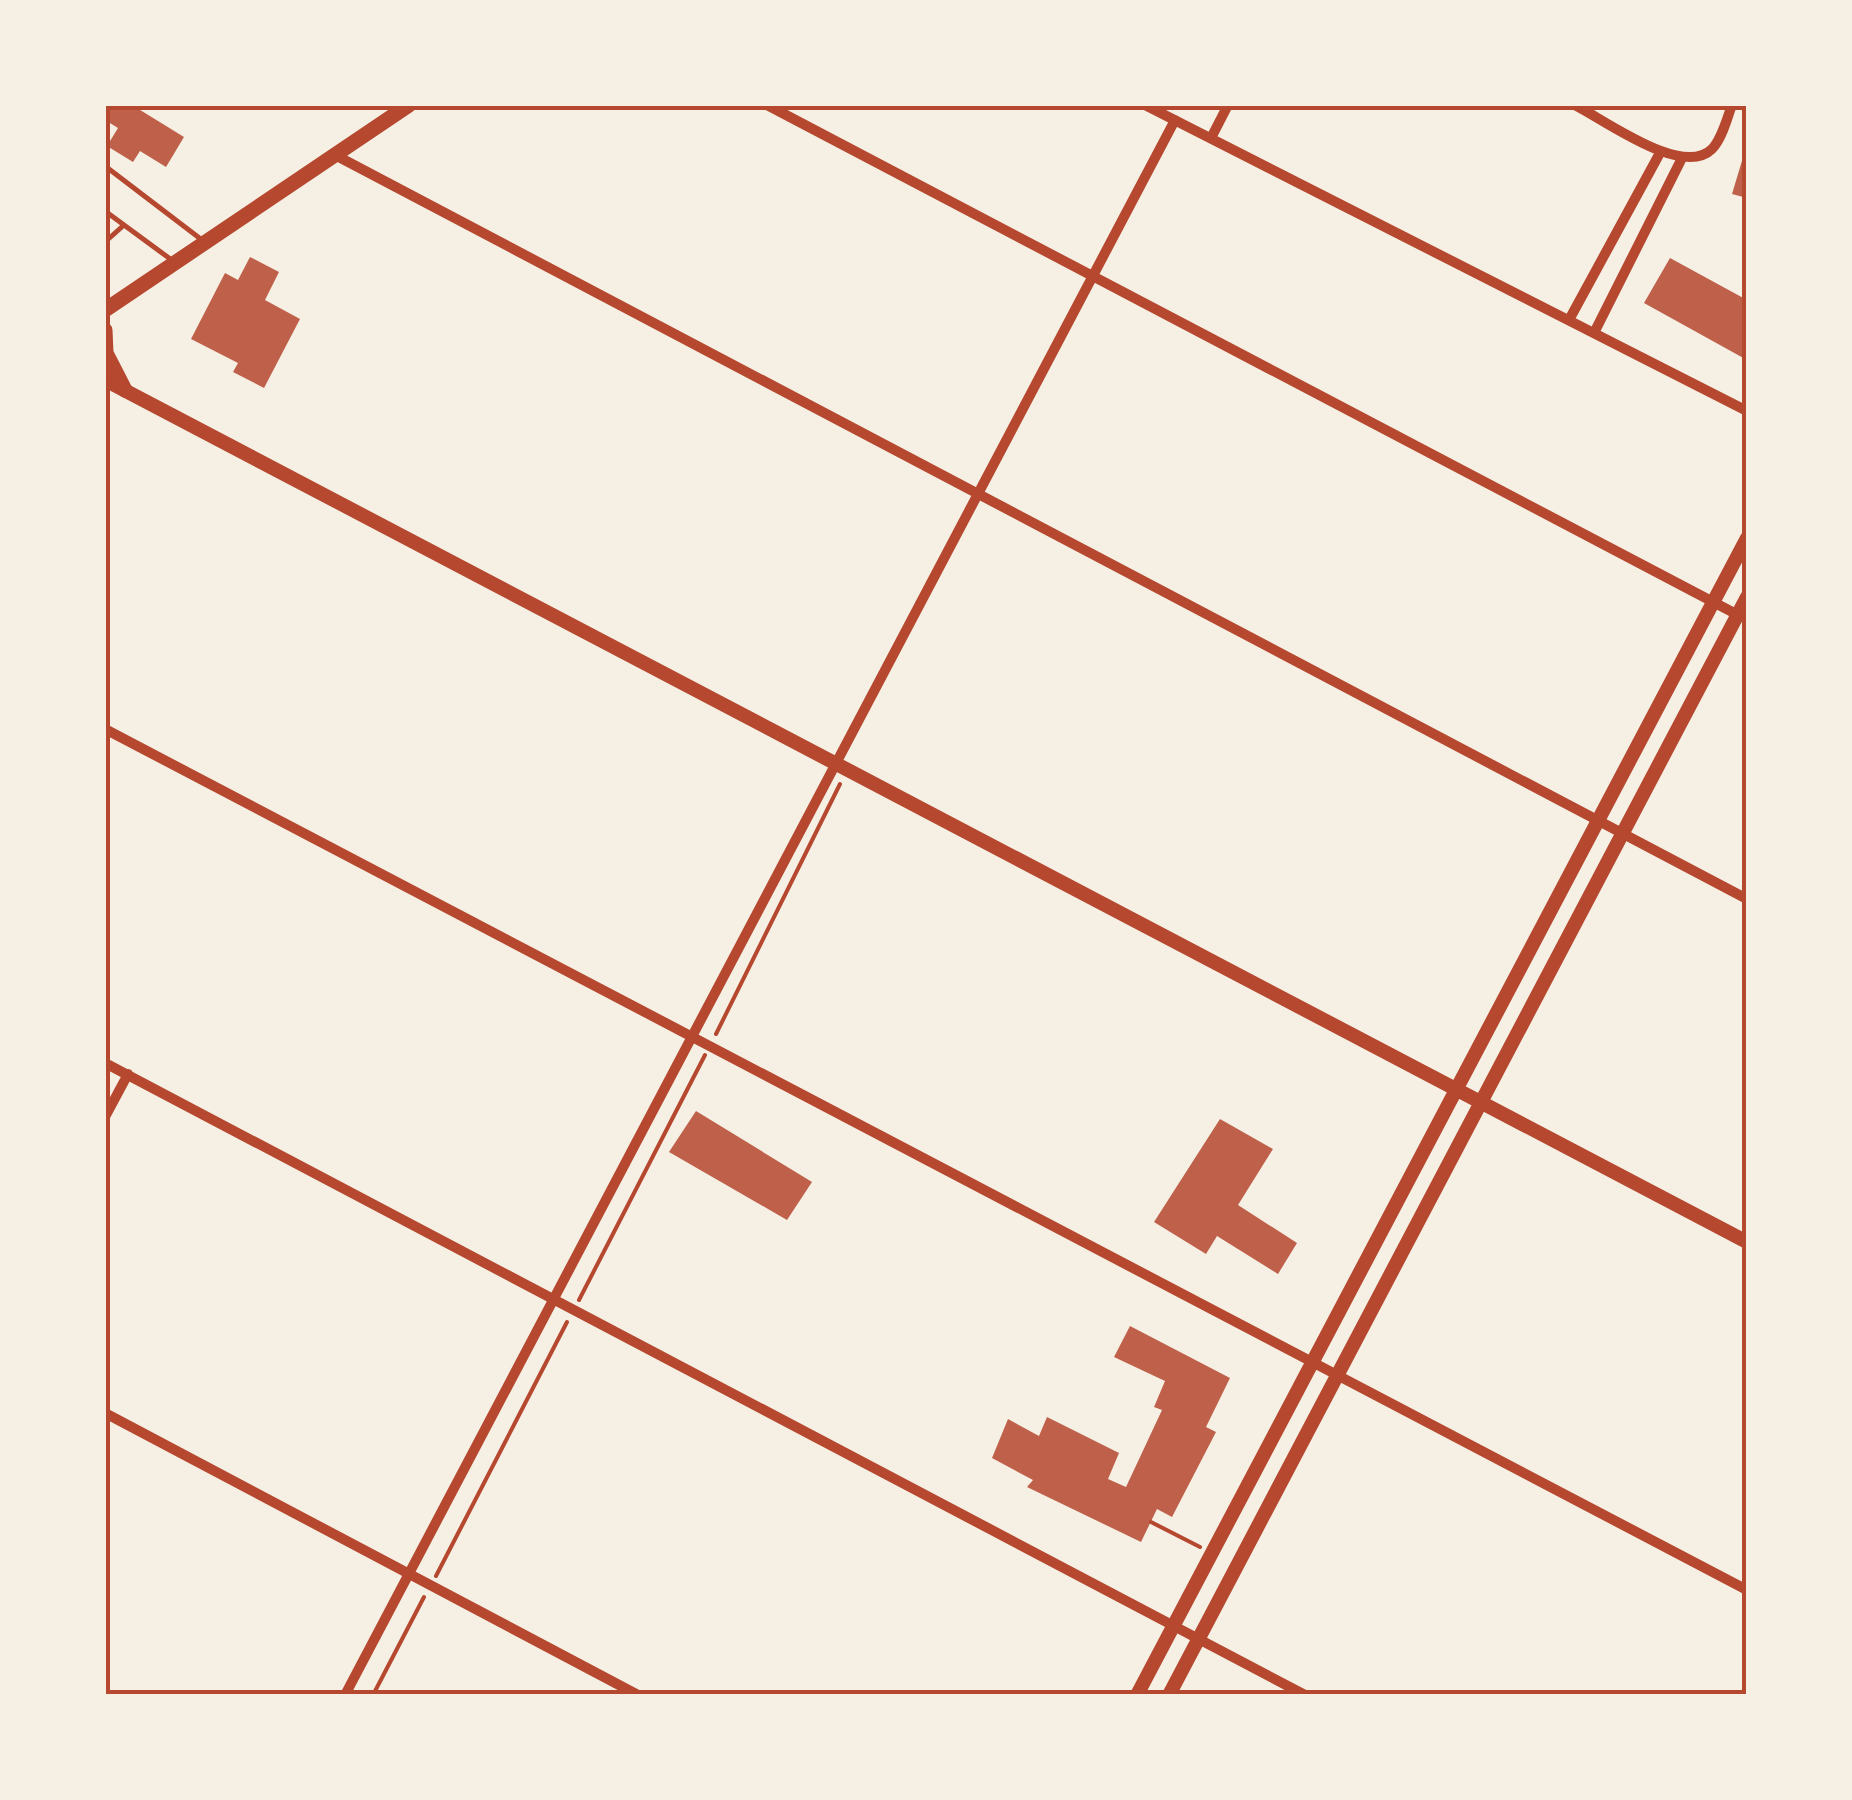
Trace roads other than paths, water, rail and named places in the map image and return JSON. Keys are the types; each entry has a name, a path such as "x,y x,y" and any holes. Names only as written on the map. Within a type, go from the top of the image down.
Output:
{"main road":[{"path":"125,390 106,353 108,308 408,105"}],"street":[{"path":"767,105 1738,615"},
{"path":"1145,105 1747,411"},
{"path":"1211,138 1228,105"},
{"path":"1575,105 1681,160 1702,156 1715,146 1732,105"},
{"path":"345,1695 1174,120"},
{"path":"1569,320 1661,151"},
{"path":"335,155 1747,898"},
{"path":"1594,333 1681,160"},
{"path":"105,380 1747,1242"},
{"path":"1137,1695 1747,538"},
{"path":"1169,1695 1747,597"},
{"path":"105,729 1747,1590"},
{"path":"105,1062 1305,1695"},
{"path":"105,1117 128,1074"},
{"path":"105,1414 408,1578 638,1695"}],"lane":[{"path":"105,166 206,242"},
{"path":"105,211 176,262"},
{"path":"105,242 124,225"}]}
